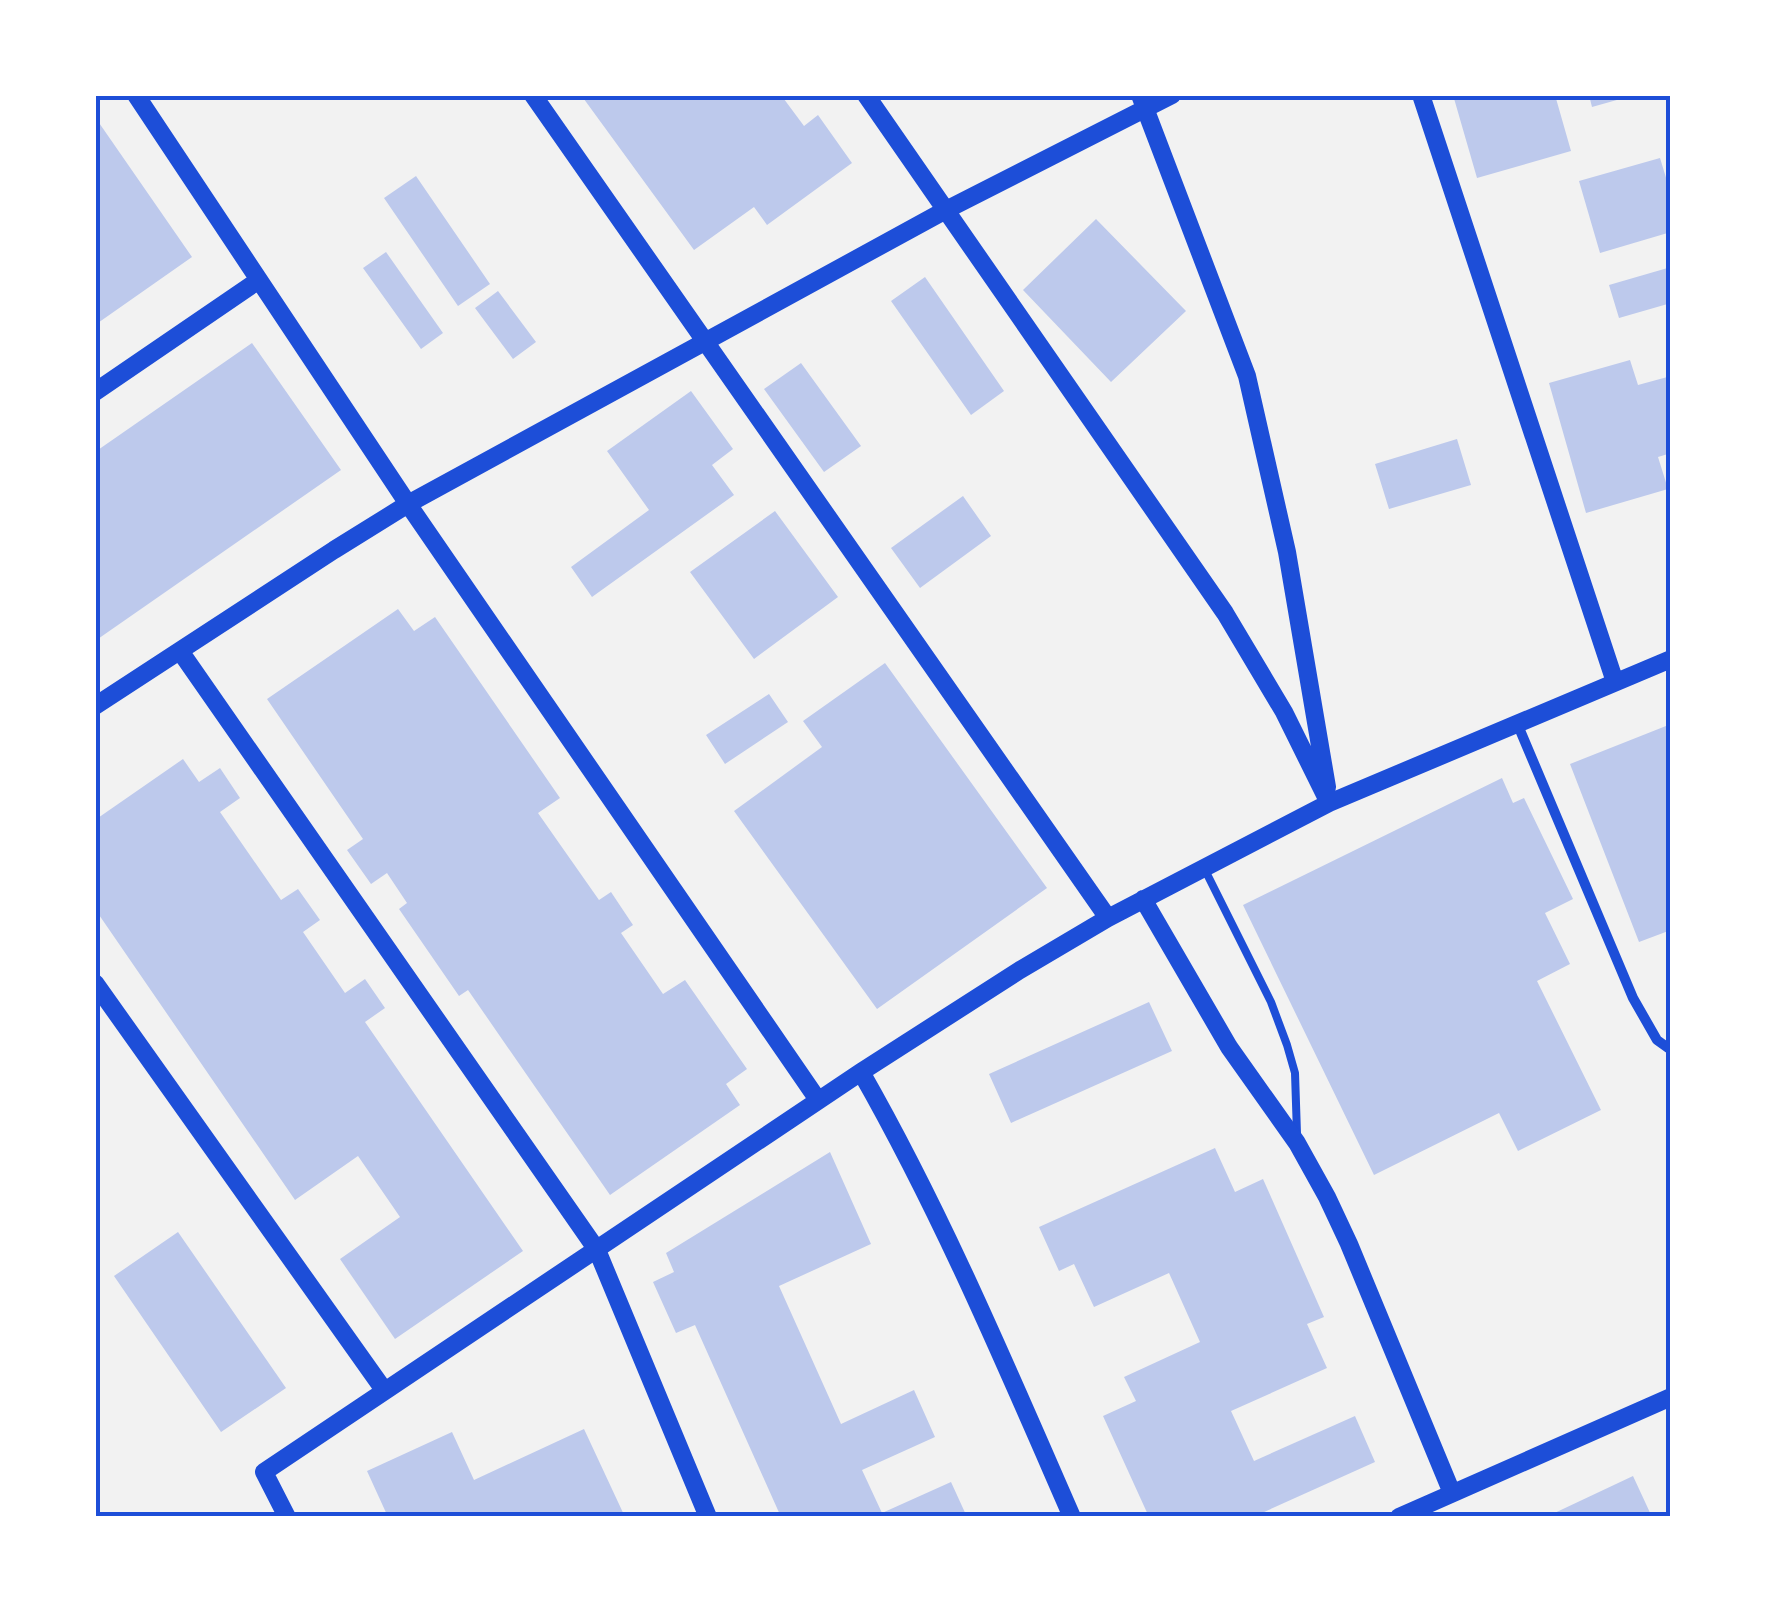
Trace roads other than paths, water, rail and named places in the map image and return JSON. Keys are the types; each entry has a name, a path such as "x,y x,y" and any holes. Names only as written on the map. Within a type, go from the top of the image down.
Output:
{"street":[{"path":"136,95 408,504 818,1100"},
{"path":"532,95 1108,918"},
{"path":"866,95 1224,613 1284,712 1329,803"},
{"path":"95,706 408,504 1142,102 1172,95"},
{"path":"1421,95 1615,682"},
{"path":"1142,102 1247,376 1287,552 1329,803"},
{"path":"95,392 259,280"},
{"path":"180,651 597,1250 708,1517"},
{"path":"287,1517 264,1472 818,1100 1020,970 1143,899 1329,803 1671,659"},
{"path":"1517,722 1633,998 1657,1040 1671,1050"},
{"path":"1143,899 1229,1047 1297,1143 1327,1197 1452,1493"},
{"path":"95,983 384,1390"},
{"path":"861,1072 945,1234 1072,1517"},
{"path":"1399,1517 1671,1397"}],"lane":[{"path":"1204,868 1288,1044 1295,1074 1297,1143"}]}
